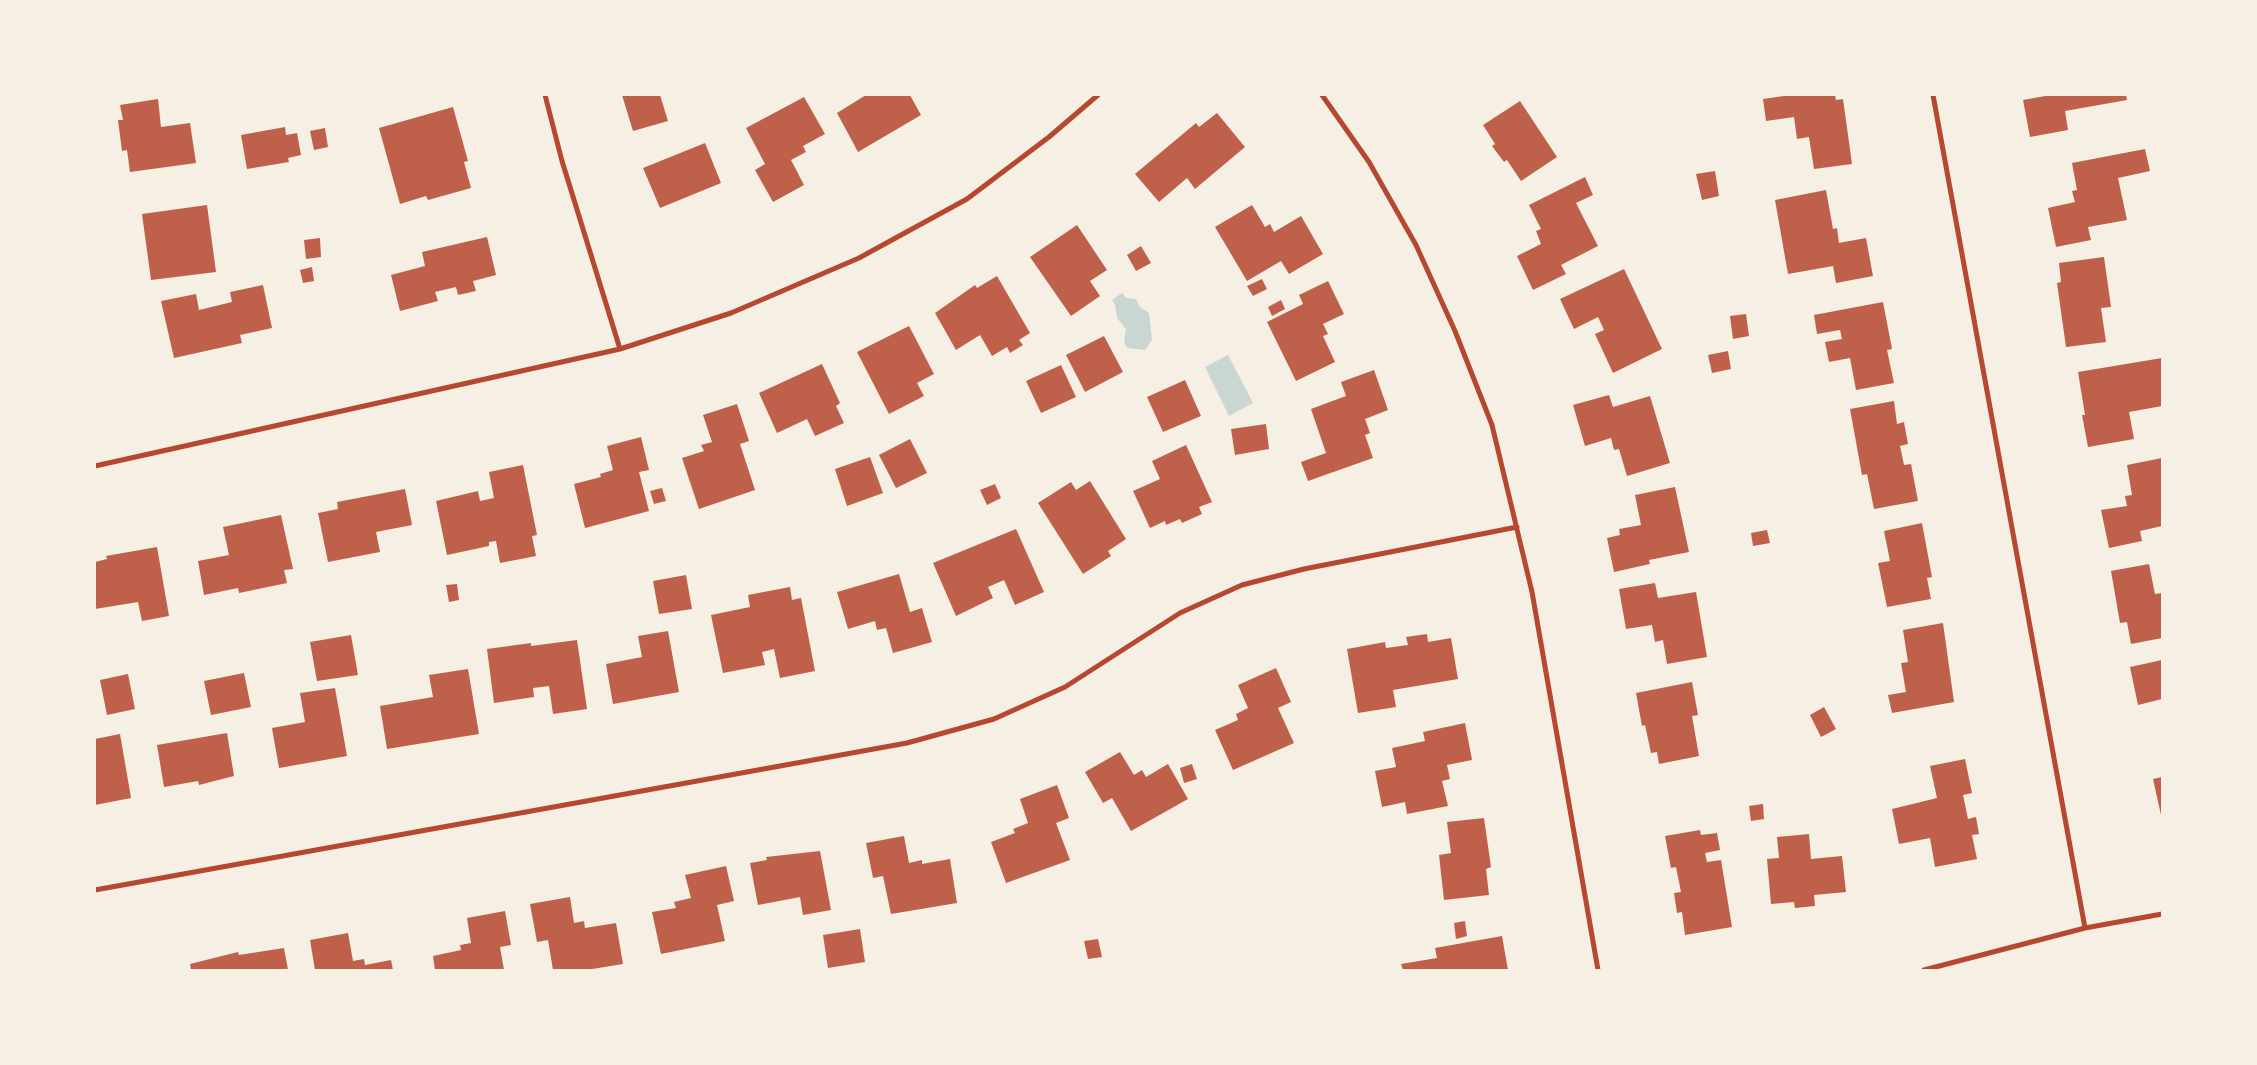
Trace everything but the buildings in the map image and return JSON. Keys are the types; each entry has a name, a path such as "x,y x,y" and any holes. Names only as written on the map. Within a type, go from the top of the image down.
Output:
{"street":[{"path":"545,95 562,162 620,349"},
{"path":"95,466 620,349 731,313 859,258 967,199 1049,137 1098,95"},
{"path":"1322,95 1369,162 1416,246 1456,331 1492,425 1532,592 1598,970"},
{"path":"1934,95 2085,928"},
{"path":"95,890 907,743 994,719 1065,688 1180,613 1242,585 1304,569 1517,527"},
{"path":"1924,970 2085,928 2162,914"}],"shaded area":[{"path":"1122,293 1126,298 1136,299 1140,307 1149,313 1152,340 1145,350 1127,348 1124,342 1126,329 1117,318 1115,304 1112,300"},
{"path":"1228,355 1253,403 1229,416 1205,367"}]}
